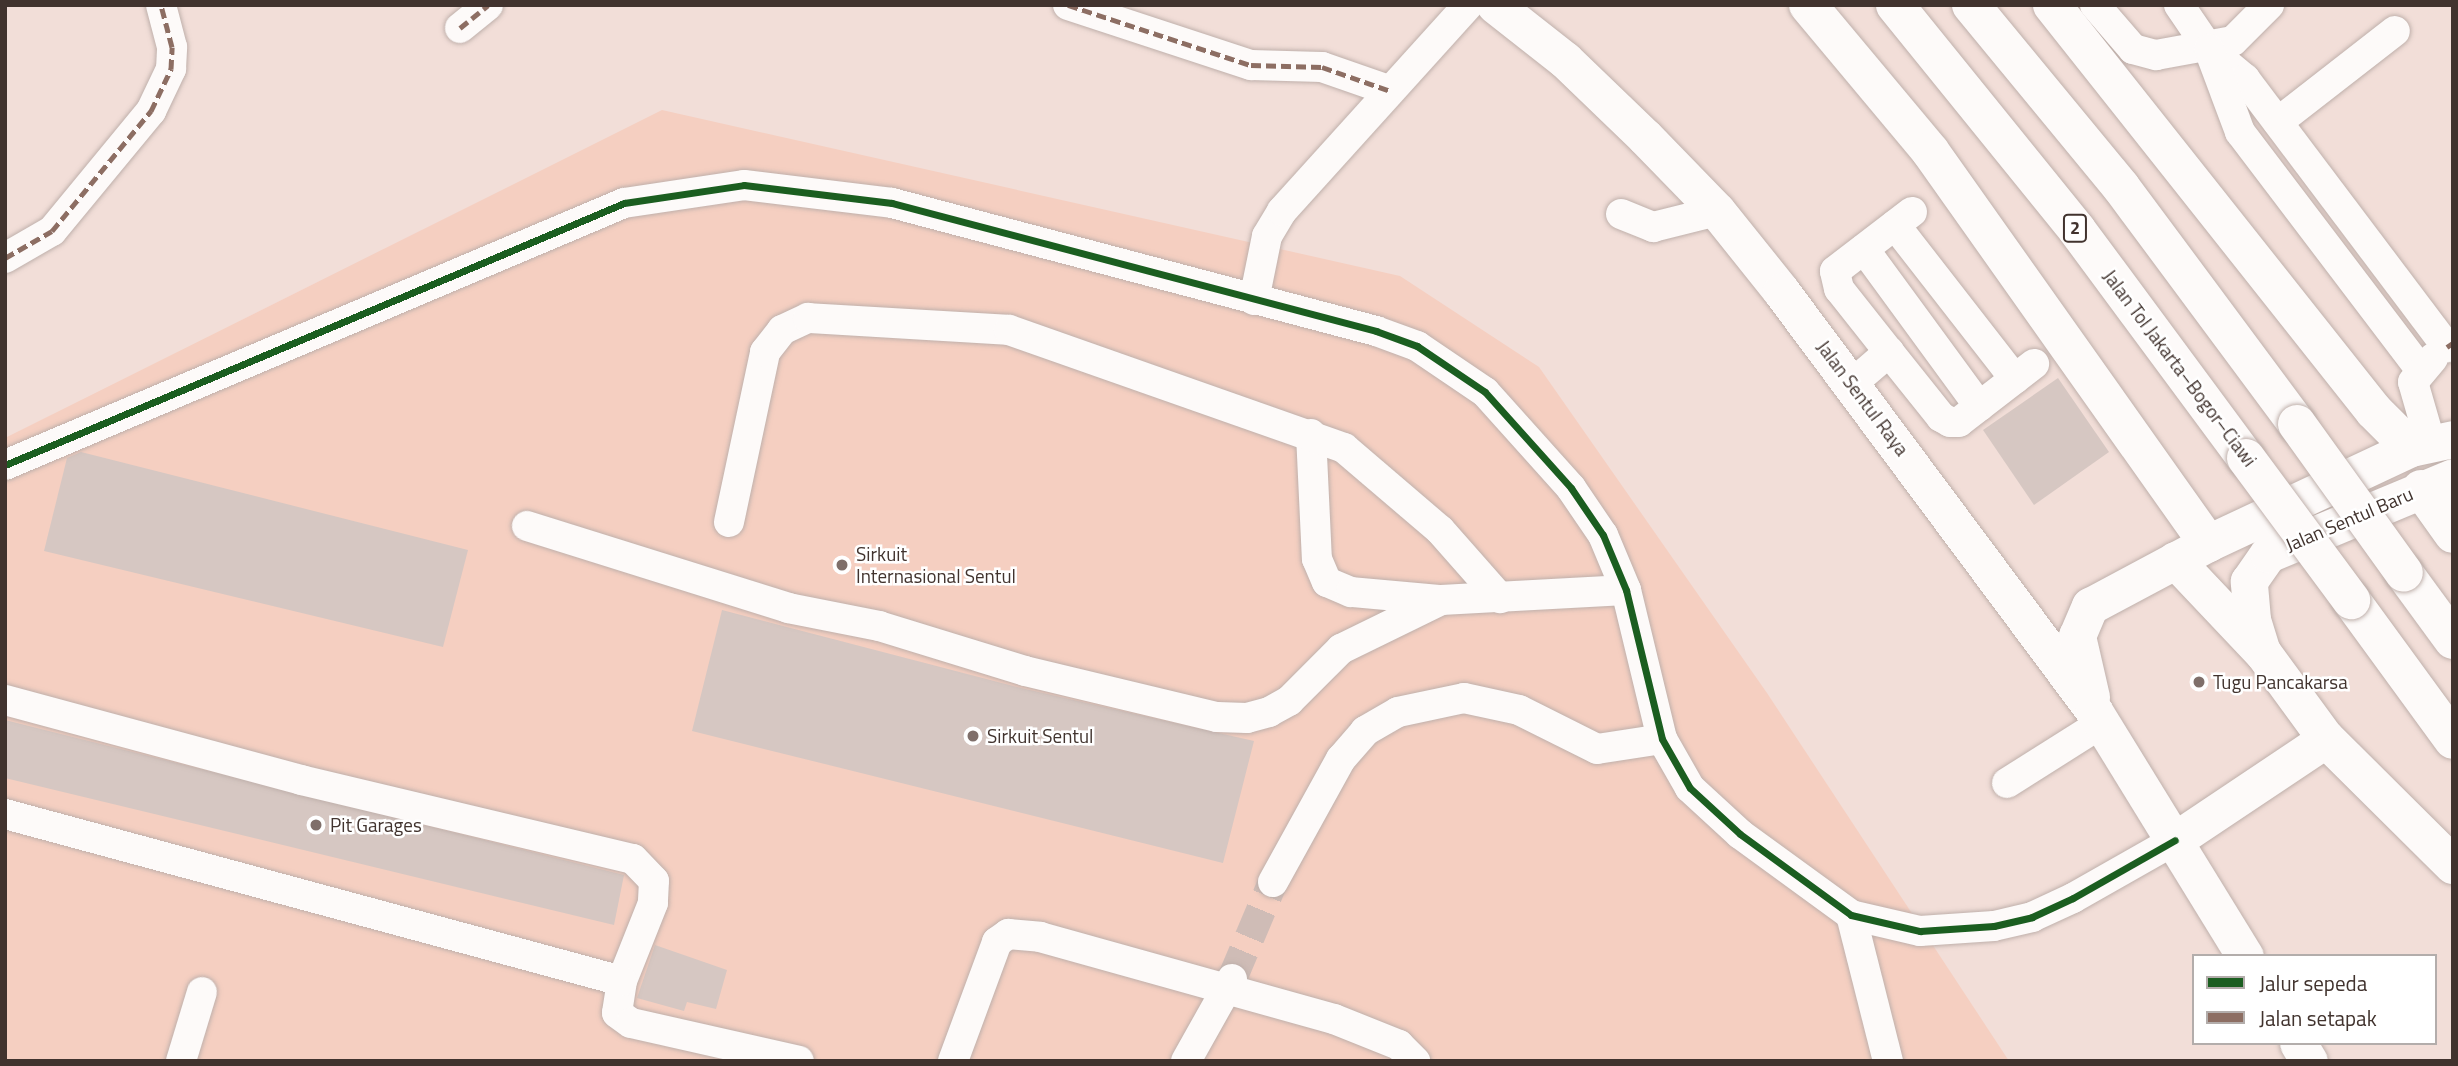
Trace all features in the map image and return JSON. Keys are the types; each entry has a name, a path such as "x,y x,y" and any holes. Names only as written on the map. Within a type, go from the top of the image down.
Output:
{"highway":[{"path":"1808,5 1930,151 2191,551"},
{"name":"Jalan Tol Jakarta–Bogor–Ciawi","path":"1895,5 2077,230 2453,740"},
{"path":"1971,5 2121,187 2453,640"},
{"path":"2052,5 2374,411 2431,443"},
{"path":"2437,483 2453,534"},
{"path":"2326,738 2453,865"}],"main road":[{"name":"Jalan Sentul Raya","path":"1495,5 1607,99 1717,211 1853,383 2098,717 2244,954"},
{"name":"Jalan Sentul Baru","path":"2098,717 2077,636 2090,606 2191,551 2431,443"},
{"name":"Jalan Sentul Baru","path":"2263,653 2252,619 2249,581 2268,554 2437,483"},
{"path":"2175,840 2326,738 2191,551"},
{"path":"2299,1045 2309,1061"}],"street":[{"path":"5,258 52,231 151,111 171,69 172,47 161,5"},
{"path":"460,28 488,5"},
{"path":"1068,5 1251,65 1322,67 1388,90"},
{"path":"1254,300 1267,236 1283,211 1388,90 1468,5"},
{"path":"2095,5 2123,40 2144,54 2209,49 2233,41 2269,5"},
{"path":"2179,5 2209,49 2245,79 2450,345 2419,368 2413,382 2431,443"},
{"path":"2202,5 2209,49 2241,132 2419,368"},
{"path":"2278,122 2395,31"},
{"path":"5,465 611,208 658,194 744,185 892,203 1417,346 1485,392 1571,488 1603,535 1626,590 1662,739 1690,788 1740,834 1851,915 1920,930 1994,926 2032,917 2073,898 2175,840"},
{"path":"1620,214 1653,227 1717,211"},
{"path":"1903,218 2024,372 1959,422 1941,417 1834,278 1864,249 1903,218"},
{"path":"1864,249 1979,407"},
{"path":"729,522 765,352 782,330 808,318 1009,330 1343,448 1440,530 1500,598"},
{"path":"1853,383 1889,352"},
{"path":"1311,435 1317,559 1327,582 1351,592 1441,600 1626,590"},
{"path":"527,526 788,608 879,626 1025,671 1217,717 1247,718 1269,712 1289,701 1340,649 1441,600"},
{"path":"1273,882 1341,759 1365,731 1398,712 1464,698 1519,710 1597,749 1662,739"},
{"path":"5,700 301,780 633,859 654,881 653,903 622,981 617,1013 631,1023 799,1061"},
{"path":"2007,783 2098,717"},
{"path":"5,814 622,981"},
{"path":"1851,915 1888,1061"},
{"path":"953,1061 997,942 1008,934 1040,937 1229,985 1334,1019 1399,1045 1415,1061"},
{"path":"1186,1061 1229,985"},
{"path":"181,1061 202,992"}],"shaded area":[{"name":"Sirkuit Internasional Sentul","path":"662,110 1400,276 1539,367 1767,693 2009,1061 5,1061 5,438"}],"building":[{"path":"2058,378 2109,452 2034,505 1983,430"},
{"path":"81,452 468,550 443,647 44,551 67,458"},
{"name":"Sirkuit Sentul","path":"722,610 1021,688 1254,741 1223,863 692,731"},
{"name":"Pit Garages","path":"5,720 624,875 614,925 5,778"},
{"path":"655,945 727,970 716,1009 687,1002 684,1011 637,998"}],"tunnel":[{"path":"1232,979 1273,882"}],"marked path":[{"path":"5,258 52,231 151,111 171,69 172,47 161,5"},
{"path":"460,28 488,5"},
{"path":"1068,5 1251,65 1322,67 1388,90"},
{"path":"2447,347 2453,343"}],"cycle path":[{"path":"5,465 624,203 744,185 892,203 1376,331 1417,346 1485,392 1571,488 1603,535 1626,590 1662,739 1690,788 1740,834 1851,915 1920,931 1994,926 2032,917 2073,898 2175,840"}],"place":[{"name":"Sirkuit Internasional Sentul","path":"842,565"},
{"name":"Tugu Pancakarsa","path":"2199,682"},
{"name":"Sirkuit Sentul","path":"973,736"},
{"name":"Pit Garages","path":"316,825"}]}
